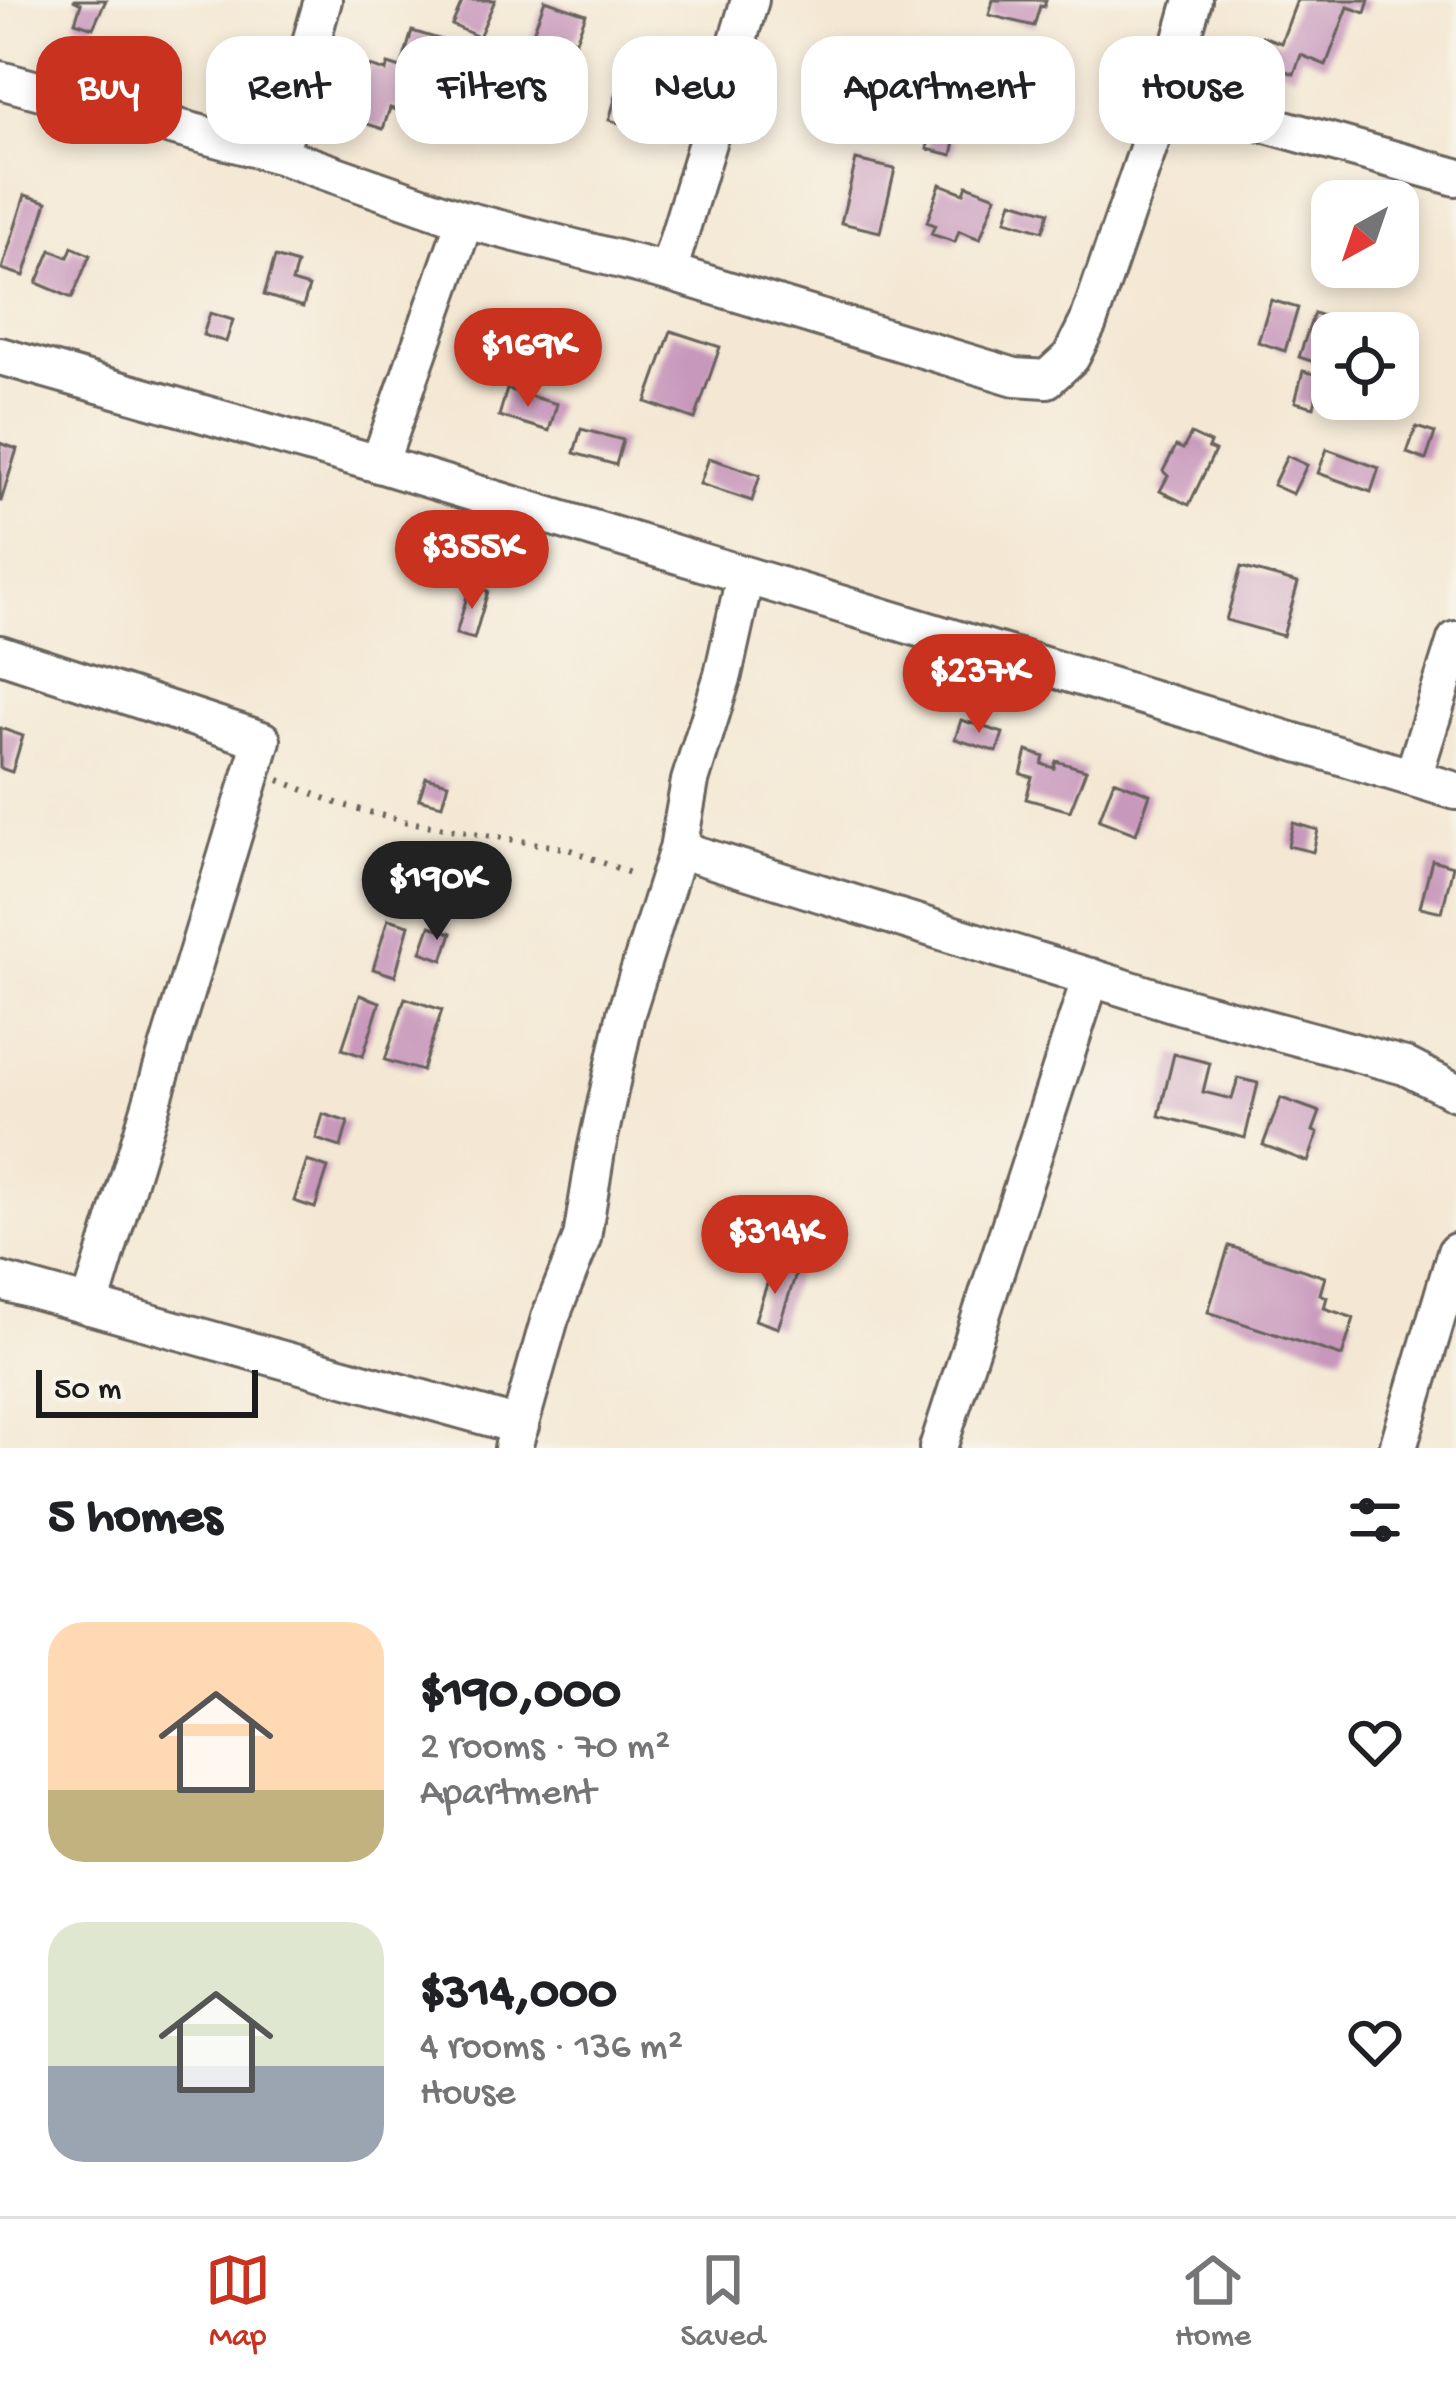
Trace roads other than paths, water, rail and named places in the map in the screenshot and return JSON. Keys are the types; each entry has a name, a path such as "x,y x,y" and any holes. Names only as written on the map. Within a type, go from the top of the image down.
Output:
{"street":[{"path":"278,155 323,0"},
{"path":"668,272 750,0"},
{"path":"1183,36 1193,0"},
{"path":"0,80 278,155 465,220 668,272 1015,377 1047,380 1070,357 1088,323 1150,144"},
{"path":"1285,129 1456,177"},
{"path":"379,464 465,220"},
{"path":"0,356 379,464 1456,790"},
{"path":"0,1281 517,1437 550,1318 582,1238 626,1013 678,849 690,782 724,675 746,576"},
{"path":"1413,777 1456,640"},
{"path":"0,654 262,740 90,1306"},
{"path":"678,849 1179,1005 1405,1066 1456,1092"},
{"path":"938,1448 1090,977"},
{"path":"1397,1448 1456,1252"}]}
